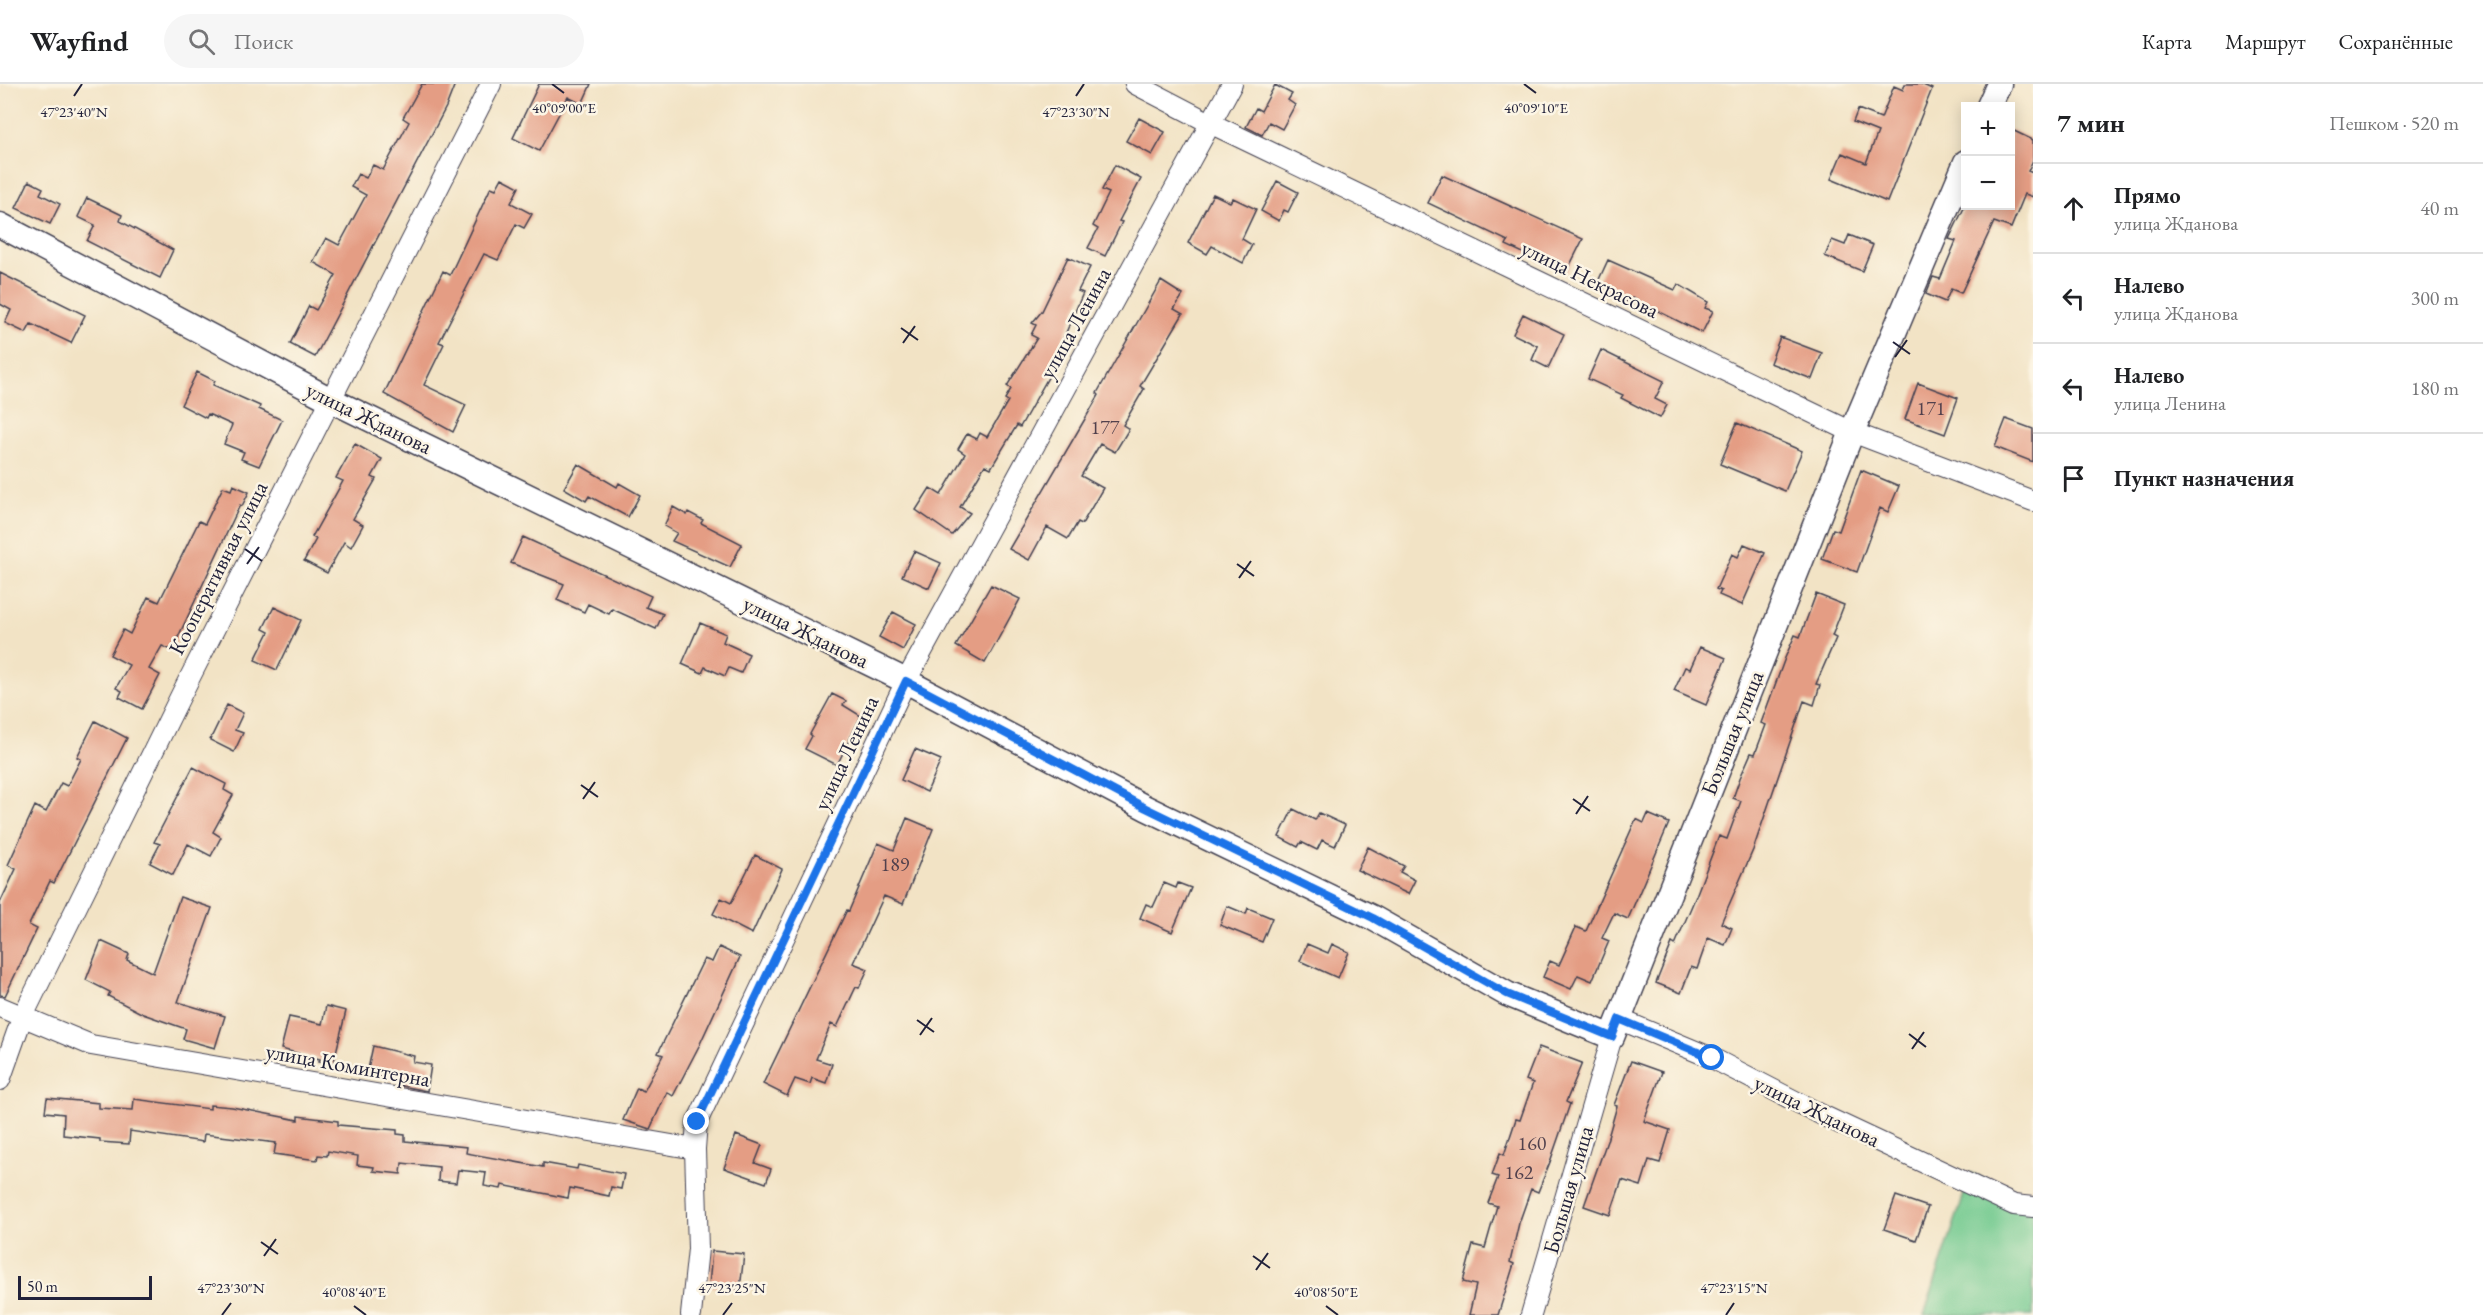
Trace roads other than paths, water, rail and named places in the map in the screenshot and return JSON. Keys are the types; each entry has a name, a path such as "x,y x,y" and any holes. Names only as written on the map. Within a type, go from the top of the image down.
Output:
{"street":[{"name":"Кооперативная улица","path":"0,1080 22,1018 329,399 491,84"},
{"name":"улица Некрасова","path":"1135,84 1212,124 1852,432 2033,501"},
{"name":"улица Ленина","path":"691,1315 698,1249 694,1149 697,1122 906,681 1232,84"},
{"path":"1991,102 1998,84"},
{"name":"Большая улица","path":"1531,1315 1616,1028 1852,432 1961,172"},
{"name":"улица Жданова","path":"0,225 329,399 906,681 1146,808 1373,918 1507,994 1712,1058 1824,1116 2023,1206"},
{"name":"улица Коминтерна","path":"0,1007 91,1045 694,1149"}]}
